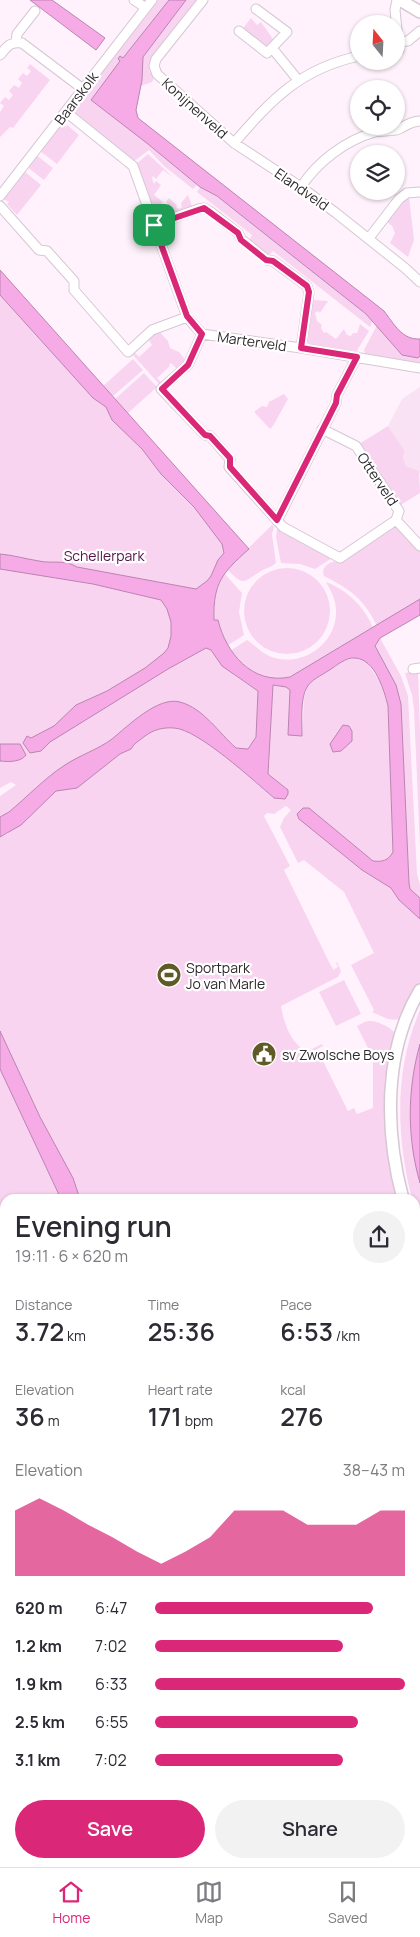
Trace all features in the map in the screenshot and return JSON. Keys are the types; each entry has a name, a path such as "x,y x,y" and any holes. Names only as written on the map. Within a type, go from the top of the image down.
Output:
{"street":[{"path":"134,0 146,8"},
{"name":"Baarskolk","path":"0,196 152,0"},
{"name":"Konijnenveld","path":"203,0 156,60 155,70 234,143"},
{"path":"395,15 395,10 399,0 420,12"},
{"path":"239,31 267,53 287,32 256,9"},
{"path":"16,42 17,34 35,11"},
{"path":"405,43 420,32"},
{"path":"0,55 10,44 22,43 83,90"},
{"path":"272,48 298,80"},
{"path":"234,143 278,95 298,80 331,64 350,59"},
{"name":"Marterveld","path":"66,112 133,166 187,316 202,334 420,368"},
{"path":"301,187 307,178 344,146 375,132 399,129 410,122 420,121"},
{"name":"Elandveld","path":"234,143 301,187 369,238 419,280"},
{"path":"369,238 399,199 407,193 420,192"},
{"path":"0,206 39,250 47,251 74,281 74,290 128,352 152,330 187,316"},
{"path":"154,225 200,209 207,210 238,233 241,240 266,260 273,261 307,286 309,292 301,348"},
{"path":"202,334 188,365 162,389 205,435 210,436 230,458 230,467 277,520 357,357"},
{"name":"Otterveld","path":"277,520 282,528 340,558 396,520 399,511 356,446 322,429"},
{"name":"Otterveld","path":"396,520 420,546"},
{"path":"402,1194 392,1135 392,1080 402,1028 420,990"}],"shaded area":[{"path":"30,0 52,0 105,38 96,50"},
{"path":"169,0 186,0 143,57 142,80 136,110 138,118 384,311 403,334 414,339 420,339 420,356 418,358 402,355 366,314 217,196 200,187 91,100 120,61 118,59 120,56 123,58"},
{"path":"0,270 249,549 232,565 221,580 215,597 214,607 214,620 218,620 227,644 243,664 264,676 276,678 290,677 420,599 420,615 380,638 375,646 396,685 401,704 409,883 410,889 420,898 420,919 399,900 391,888 362,870 299,819 297,814 303,808 309,808 373,861 384,860 393,852 388,706 378,676 368,664 355,658 341,662 309,684 302,704 302,736 288,735 290,690 286,687 273,685 268,774 288,790 285,799 274,798 226,757 197,737 174,728 158,729 148,734 131,749 120,754 77,788 56,791 21,825 0,837 0,817 9,812 58,770 107,743 144,713 162,703 171,701 188,705 203,715 236,748 248,749 256,737 258,691 222,666 211,650 206,648 168,669 50,742 41,751 30,753 23,743 27,736 31,738 54,726 76,705 107,691 145,668 164,653 168,648 171,636 171,622 167,609 161,600 93,584 0,569 0,554 44,562 63,562 77,567 196,589 211,576 218,560 224,553 222,544 194,507 161,474 142,449 112,420 106,407 93,398 0,295"},
{"path":"420,387 420,474 418,471 406,466 403,457 405,451 388,426 402,399"},
{"path":"343,725 349,726 352,731 352,741 341,751 333,752 330,744"},
{"path":"0,744 20,744 26,755 18,760 0,761"},
{"path":"0,1031 40,1117 73,1178 78,1194 59,1194 0,1069"},
{"path":"420,1044 420,1183 413,1149 410,1114 413,1079"}],"green space":[{"path":"158,0 169,0 123,58 120,56 117,67 91,100 197,185 193,189 164,166 149,150 133,162 74,114 75,106"},
{"path":"186,0 197,0 152,57 149,70 154,78 152,82 141,86 143,57"},
{"path":"251,18 257,25 261,22 273,39 266,49 245,32 244,27"},
{"path":"30,64 50,80 13,128 10,127 0,137 0,112 4,106 0,103 5,97 9,100 13,95 9,91 14,85 19,88 22,83 18,79 23,73 27,76 31,71 27,68"},
{"path":"63,122 66,127 67,125 79,135 57,164 40,151"},
{"path":"148,154 174,178 163,170 156,179 153,176 154,184 156,181 161,185 154,195 163,202 160,205 165,207 168,204 166,202 169,198 179,209 182,207 181,203 188,195 192,206 160,218 155,216 135,165"},
{"path":"36,155 53,168 44,180 27,167"},
{"path":"24,171 41,185 17,215 7,204 9,202 3,199"},
{"path":"200,187 217,196 373,320 370,327 273,251 268,256 249,241 252,235 197,192"},
{"path":"409,197 414,240 408,257 390,243 395,233 392,226 387,222"},
{"name":"Schellerpark","path":"0,279 237,547 199,599 235,676 258,691 256,737 248,749 236,748 206,717 185,704 60,790 78,786 120,754 131,749 148,734 158,729 174,728 197,737 211,746 273,798 288,790 268,774 273,685 287,687 290,690 288,735 302,736 304,698 308,684 344,661 355,658 366,661 380,682 388,706 393,852 384,860 373,861 309,808 299,819 362,870 391,888 399,900 420,919 420,984 402,1017 391,1020 372,1012 374,1010 351,965 374,953 344,892 304,860 298,863 280,827 284,818 291,810 286,806 274,814 267,813 264,816 290,866 284,870 330,964 335,972 334,969 338,967 337,962 341,971 338,977 281,1006 284,1019 296,1043 306,1052 322,1044 323,1046 317,1049 348,1111 354,1108 357,1114 373,1108 373,1058 357,1026 364,1022 372,1021 388,1027 396,1034 389,1069 399,1194 78,1194 73,1178 40,1117 0,1031 0,837 8,834 28,796 0,817 0,796 16,785 11,782 0,788"},
{"path":"313,300 328,301 320,313 318,311 315,313 324,333 326,332 336,339 344,329 347,335 351,336 353,333 357,333 360,324 369,331 356,352 308,344"},
{"path":"377,325 396,349 418,358 420,356 420,364 366,356 364,350"},
{"path":"159,331 168,341 170,348 179,352 186,361 177,369 171,363 157,378 162,383 160,385 132,354 134,352 139,357 152,345 148,339"},
{"path":"133,359 143,370 113,396 103,386"},
{"path":"144,373 157,387 128,413 115,399"},
{"path":"284,394 288,399 270,429 255,411 262,406 267,407 269,402"},
{"path":"388,426 405,451 403,457 406,466 419,471 420,493 399,506 379,474 381,473 359,444"},
{"path":"272,525 274,527 272,534 276,563 247,580 240,580 227,569"},
{"path":"392,527 397,527 416,548 420,549 420,599 377,626 367,609 349,590 324,576 323,572 327,565 339,561"},
{"path":"277,529 332,558 315,569 300,564 281,563 276,537"},
{"path":"287,568 303,571 311,575 323,587 327,595 330,611 327,627 323,635 311,647 303,651 287,654 271,651 263,647 251,635 247,627 244,611 247,595 251,587 263,575 271,571"},
{"path":"224,573 242,593 239,612 244,635 227,646 218,620 214,620 215,595"},
{"path":"326,582 334,585 354,600 370,620 373,628 295,675 285,678 276,679 259,674 251,670 230,651 247,640 267,655 286,660 308,655 317,649 331,633 335,622 335,603"},
{"path":"380,638 401,676 408,696 417,874 420,885 420,898 410,889 409,883 401,705 396,685 375,646"},
{"path":"418,671 420,848 414,709 405,673"},
{"path":"344,980 361,1014 336,1026 319,992"},
{"path":"420,1010 420,1044 413,1074 410,1105 411,1141 420,1183 420,1194 411,1194 403,1151 401,1127 400,1103 402,1080 412,1033"},
{"path":"0,1069 59,1194 0,1194"}],"place":[{"name":"Sportpark Jo van Marle","path":"169,975"},
{"name":"sv Zwolsche Boys","path":"264,1054"}],"route":[{"path":"204,208 238,233 241,240 266,260 273,261 307,286 309,292 301,348 357,357 277,520 230,467 230,458 210,436 205,435 162,389 188,365 202,334 187,316 154,225 204,208"}]}
